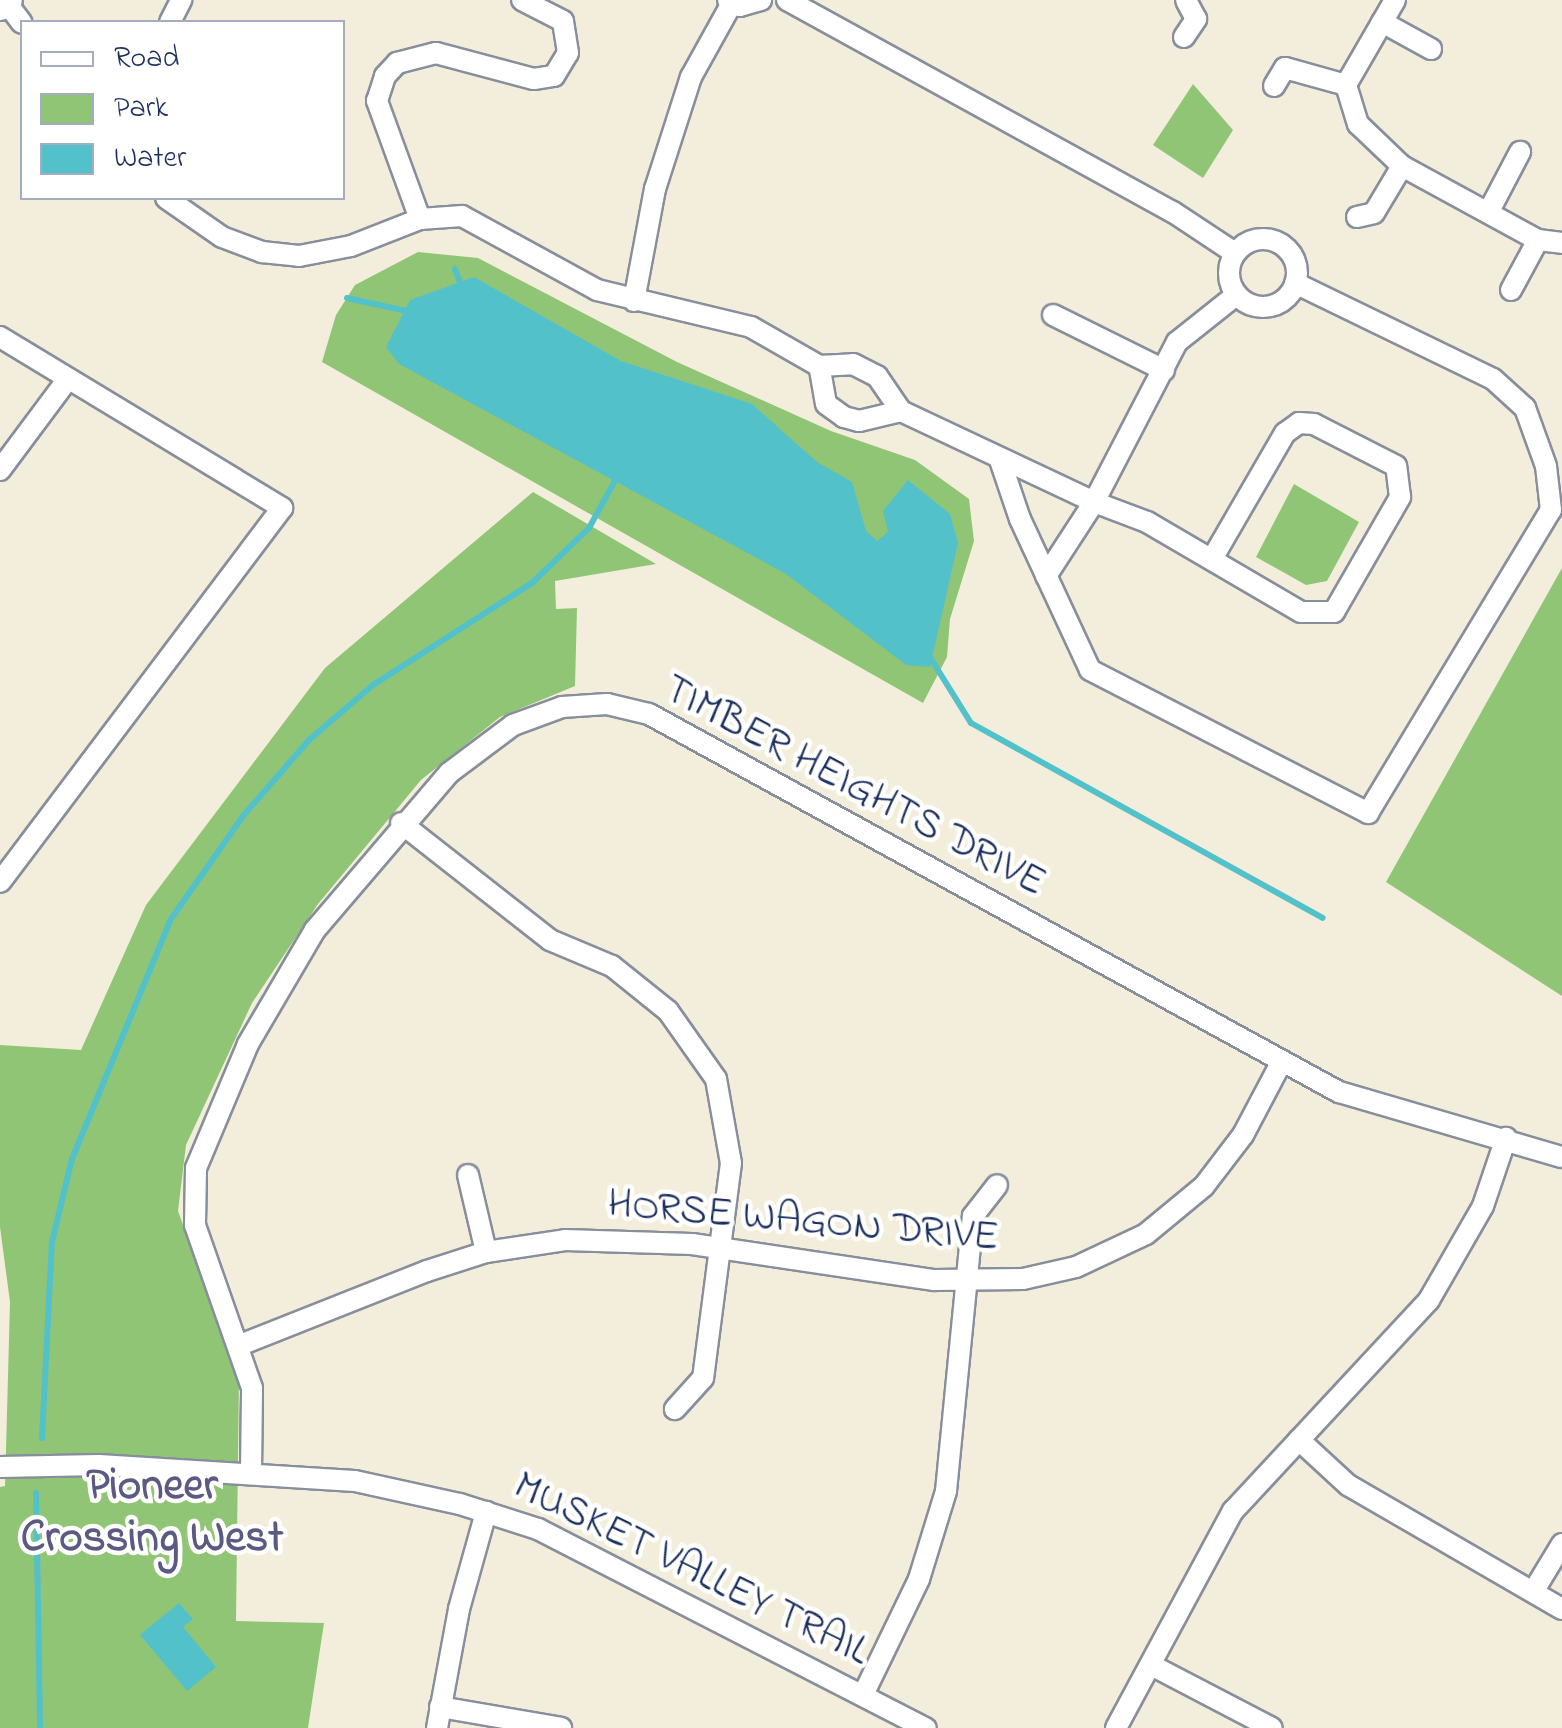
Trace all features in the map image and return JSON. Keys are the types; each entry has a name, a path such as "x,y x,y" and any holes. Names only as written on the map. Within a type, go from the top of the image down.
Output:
{"street":[{"path":"420,219 377,101 385,76 414,55 436,52 534,79 554,76 568,53 562,21 522,0"},
{"path":"634,301 654,189 691,77 730,1 761,0"},
{"path":"787,0 1156,202 1235,253"},
{"path":"1184,37 1196,19 1186,0"},
{"path":"1395,0 1346,85 1358,124 1402,166 1538,240 1562,244"},
{"path":"1382,22 1432,49"},
{"path":"1274,86 1285,68 1346,85"},
{"path":"1489,211 1520,152"},
{"path":"1357,217 1374,212 1402,166"},
{"path":"169,200 222,238 262,252 299,256 351,246 420,219 462,216 597,290 751,327 818,366 853,364 876,376 901,411 1212,559 1300,612 1334,612 1400,497 1396,466 1314,424 1299,424 1286,434 1212,559"},
{"path":"1252,240 1273,240 1295,262 1296,283 1274,305 1254,306 1236,295 1228,274 1235,253 1252,240"},
{"path":"1511,290 1538,240"},
{"path":"1000,460 1046,576 1090,670 1368,814 1550,510 1546,466 1524,408 1493,378 1296,283"},
{"path":"1046,576 1094,502 1178,342 1236,295"},
{"path":"1053,314 1164,370"},
{"path":"0,337 282,508 0,882"},
{"path":"818,366 826,404 844,416 859,421 901,411"},
{"path":"0,470 67,380"},
{"name":"TIMBER HEIGHTS DRIVE","path":"251,1473 252,1388 195,1225 196,1168 280,980 401,822 448,773 513,725 562,707 607,704 649,714 1281,1062 1404,1115 1506,1138 1562,1157"},
{"path":"401,822 550,940 612,966 668,1011 716,1079 731,1163 703,1378 675,1408"},
{"name":"HORSE WAGON DRIVE","path":"240,1345 486,1252 601,1239 719,1249 962,1281 1023,1279 1076,1268 1146,1234 1204,1186 1243,1135 1281,1062"},
{"path":"1116,1728 1233,1511 1429,1300 1482,1206 1506,1138"},
{"path":"468,1175 486,1252"},
{"path":"863,1695 919,1579 946,1491 962,1281 972,1216 997,1185"},
{"path":"1299,1440 1348,1485 1562,1609"},
{"name":"MUSKET VALLEY TRAIL","path":"0,1466 251,1473 355,1482 486,1512 538,1529 926,1728"},
{"path":"486,1512 439,1717 561,1728"},
{"path":"1534,1592 1562,1544"},
{"path":"1151,1665 1272,1728"}],"green space":[{"path":"1193,84 1233,130 1203,178 1153,145"},
{"path":"418,252 478,258 677,362 831,431 915,460 969,499 974,541 950,619 947,657 923,703 322,362 336,315 355,285"},
{"path":"1294,484 1359,522 1327,581 1306,585 1256,557"},
{"path":"533,492 656,564 555,581 556,609 577,608 575,686 500,717 421,780 318,904 252,1003 186,1145 178,1211 239,1378 236,1621 324,1623 308,1728 0,1728 0,1487 5,1486 10,1302 0,1227 0,1045 81,1050 146,905 325,668"},
{"path":"1562,568 1562,996 1386,882"}],"water":[{"path":"474,277 621,361 752,404 817,462 852,482 866,531 877,541 888,532 883,511 908,480 950,514 958,543 930,667 906,665 786,574 399,364 386,347 410,300"},
{"path":"179,1603 193,1619 183,1627 216,1667 187,1691 140,1635"}],"waterway":[{"path":"455,269 462,288"},
{"path":"347,298 411,312"},
{"path":"42,1438 52,1242 72,1159 171,919 243,816 309,740 373,685 532,583 589,528 617,477"},
{"path":"928,654 971,723 1323,918"},
{"path":"36,1493 40,1728"}],"district":[{"name":"Pioneer Crossing West","path":"152,1514"}]}
